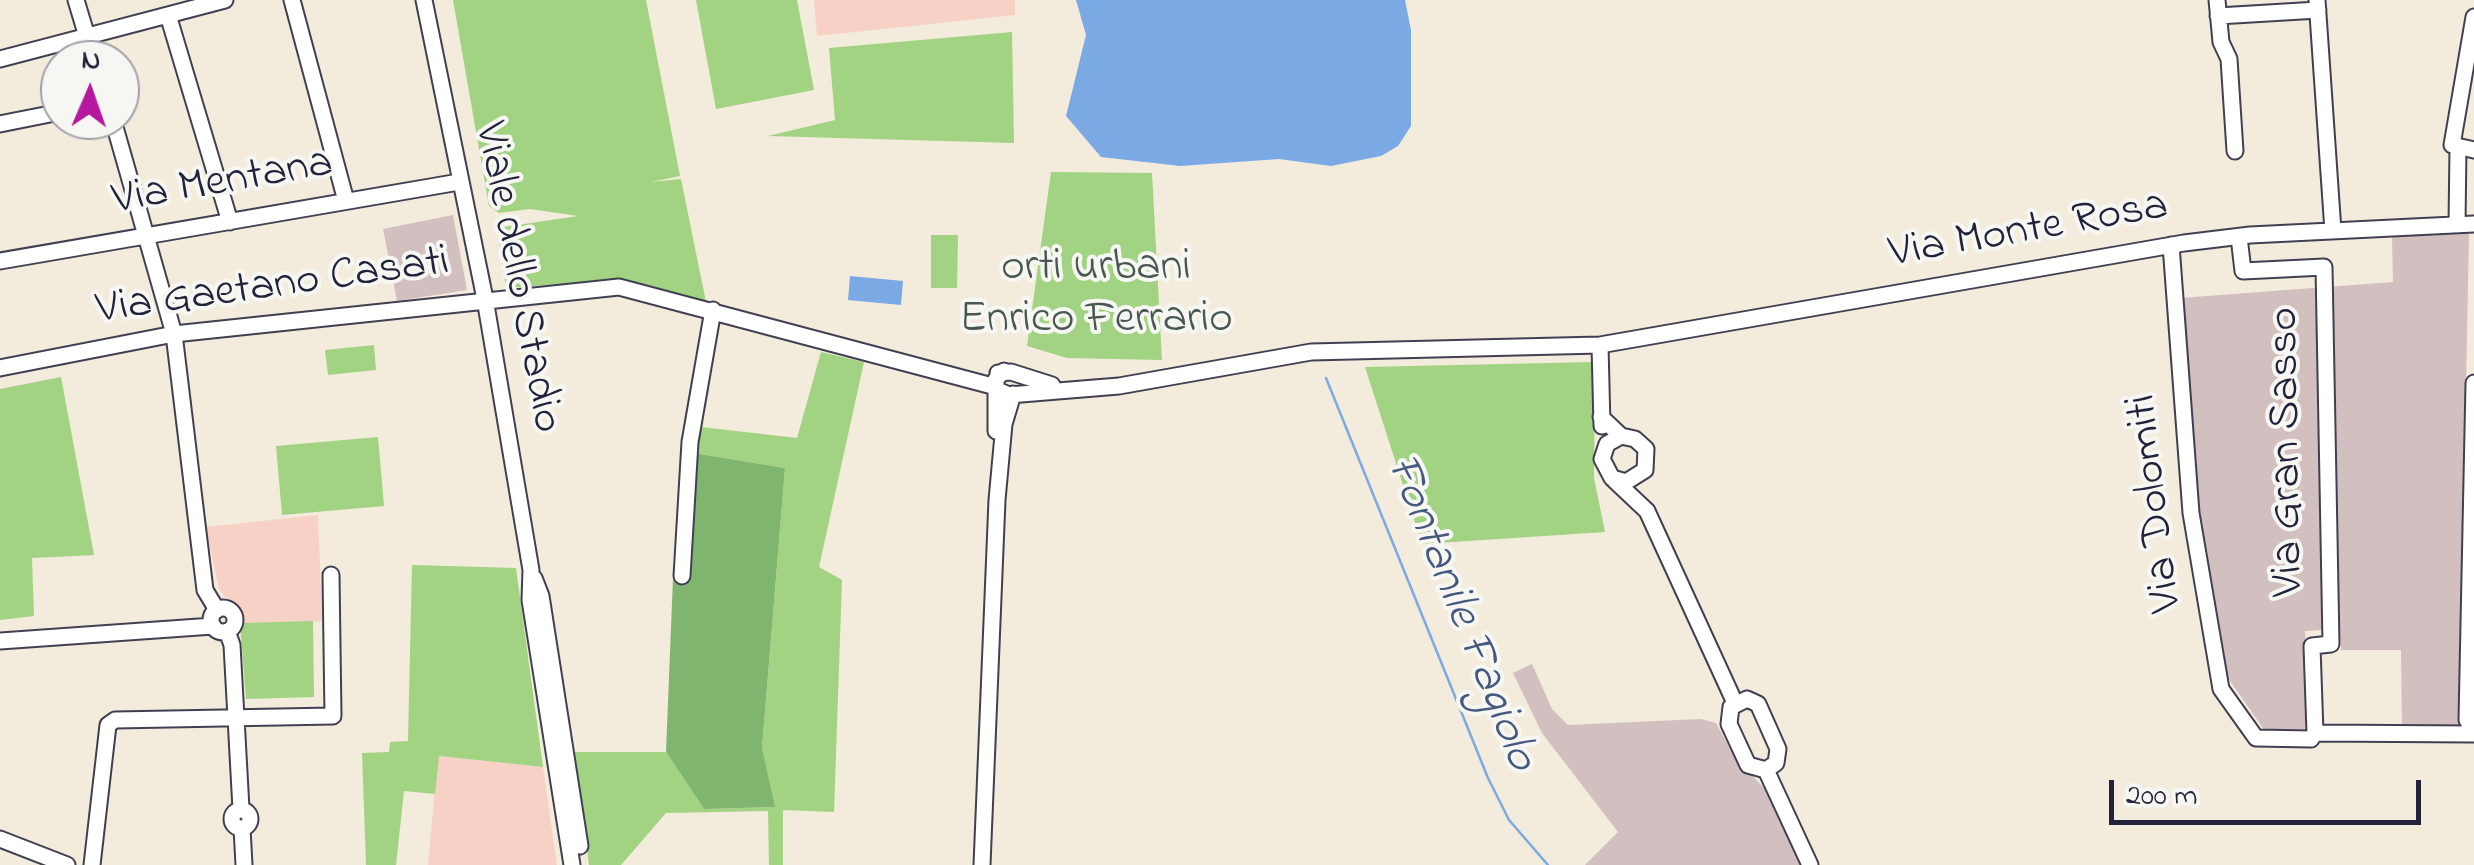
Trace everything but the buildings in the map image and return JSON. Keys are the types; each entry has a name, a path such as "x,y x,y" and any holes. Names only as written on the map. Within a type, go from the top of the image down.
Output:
{"street":[{"path":"76,0 88,40"},
{"path":"0,59 225,0"},
{"path":"292,0 346,201"},
{"name":"Viale dello Stadio","path":"424,0 485,299 531,570 541,596 582,865"},
{"path":"2235,151 2229,58 2221,42 2218,8 2318,5 2333,230"},
{"path":"168,15 230,222"},
{"path":"2457,225 2466,148 2452,145 2474,17"},
{"path":"0,124 40,116"},
{"path":"119,140 174,334 205,590 219,622 236,717 241,809 251,818 242,828 244,865"},
{"name":"Via Mentana","path":"0,261 459,182"},
{"name":"Via Monte Rosa","path":"1600,345 2171,245 2333,230 2474,224"},
{"name":"Via Gran Sasso","path":"2239,237 2243,272 2324,267 2331,644 2312,646 2315,734"},
{"name":"Via Dolomiti","path":"2171,245 2190,513 2220,689 2256,738 2311,740 2315,734 2474,734"},
{"name":"Via Gaetano Casati","path":"0,368 174,334 619,287 966,376 1006,390 1070,389 1170,379 1311,352 1600,345"},
{"path":"682,576 690,442 713,310"},
{"path":"1600,345 1602,464 1648,511"},
{"path":"982,865 997,500 1006,390 1020,384 1010,373"},
{"name":"Via Gaetano Casati","path":"966,376 1010,373 1070,389"},
{"path":"2474,382 2467,720 2474,734"},
{"path":"1601,417 1621,436 1642,444 1648,457 1648,511 1735,702 1728,718 1744,760 1752,769 1766,770 1776,763 1778,749 1758,704 1747,699 1735,702"},
{"path":"1603,451 1621,436"},
{"path":"1612,478 1634,480 1646,470"},
{"name":"Viale dello Stadio","path":"531,570 530,600 572,865"},
{"path":"92,865 108,725 116,720 333,716 330,575"},
{"path":"0,640 219,622"},
{"path":"1766,770 1810,865"},
{"path":"0,839 67,865"}],"shaded area":[{"path":"814,0 1015,0 1015,15 817,36"},
{"path":"453,215 467,290 397,301 383,229"},
{"path":"2469,233 2459,731 2402,729 2401,650 2341,650 2340,629 2305,631 2309,737 2265,731 2228,678 2195,512 2180,298 2393,282 2392,236"},
{"path":"318,515 322,621 240,623 237,609 219,590 206,527"},
{"path":"1532,664 1552,709 1568,725 1701,719 1716,723 1735,758 1768,792 1802,865 1585,865 1618,832 1542,733 1513,673"},
{"path":"438,756 543,767 557,865 428,865"}],"green space":[{"path":"453,0 646,0 680,176 651,182 681,179 706,302 620,280 506,288 497,228 578,216 530,209 499,213 489,206"},
{"path":"696,0 797,0 814,90 716,109"},
{"path":"1012,32 1014,143 768,136 835,120 829,48"},
{"name":"orti urbani Enrico Ferrario","path":"1051,172 1152,173 1162,360 1067,358 1027,346"},
{"path":"931,235 958,235 957,288 931,288"},
{"path":"374,345 376,370 328,375 325,350"},
{"path":"821,352 864,362 819,567 842,580 834,812 783,810 783,865 769,865 768,811 666,813 621,865 589,865 574,752 666,752 704,809 774,807 762,748 785,468 694,453 701,427 797,438"},
{"path":"1595,362 1594,478 1605,532 1422,544 1365,367"},
{"path":"61,377 94,555 32,558 34,616 0,620 0,389"},
{"path":"378,437 384,506 282,515 276,446"},
{"path":"694,453 785,468 762,748 775,807 704,809 666,752 673,578 690,577"},
{"path":"412,565 516,568 543,767 439,756 435,794 404,791 396,865 366,865 362,753 389,752 390,742 408,741"},
{"path":"313,621 314,697 246,699 240,623"}],"water":[{"path":"1076,0 1405,0 1411,30 1411,126 1398,146 1381,156 1331,166 1279,159 1180,166 1101,157 1066,116 1086,35"},
{"path":"850,276 903,281 901,305 848,300"}],"waterway":[{"name":"Fontanile Fagiolo","path":"1326,378 1488,778 1509,820 1548,865"}]}
